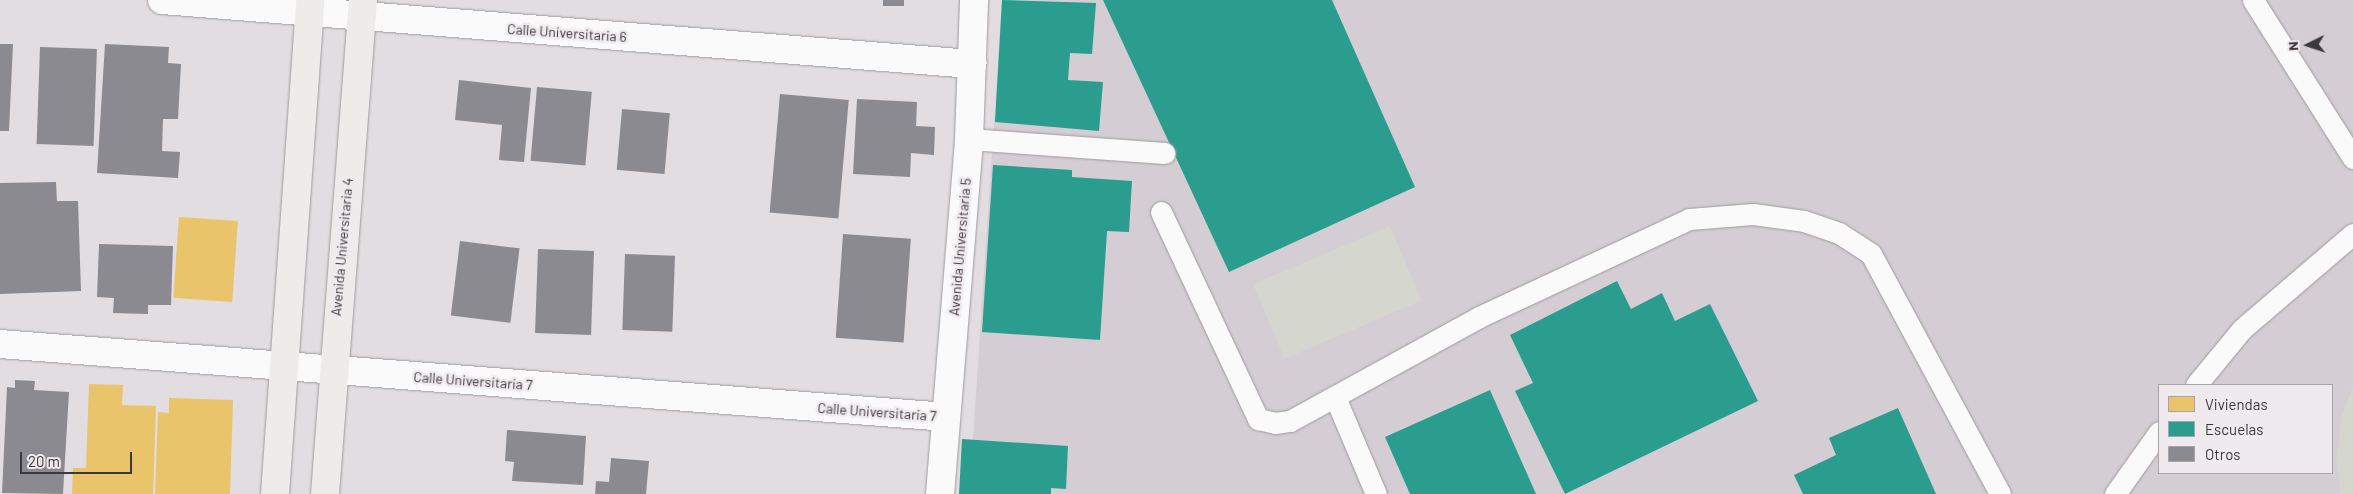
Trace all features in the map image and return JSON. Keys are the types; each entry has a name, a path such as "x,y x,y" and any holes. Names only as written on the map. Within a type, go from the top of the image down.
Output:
{"street":[{"name":"Calle Universitaria 6","path":"162,0 362,8 972,64"},
{"name":"Avenida Universitaria 5","path":"940,494 969,139 974,0"},
{"path":"275,494 310,6"},
{"name":"Avenida Universitaria 4","path":"325,494 332,371 362,8"},
{"name":"Calle Universitaria 7","path":"0,344 946,417"}],"lane":[{"path":"2253,0 2353,158"},
{"path":"969,139 1164,153"},
{"path":"1161,212 1258,419 1275,423 1290,422 1479,317 1689,219 1753,214 1804,221 1839,233 1871,254 2000,494"},
{"path":"2197,384 2242,328 2353,234"},
{"path":"1335,397 1376,494"},
{"path":"2115,494 2158,433"}],"shaded area":[{"path":"1002,0 2353,0 2353,494 959,494 973,440"},
{"path":"1390,226 1422,301 1284,359 1253,284"},
{"path":"2353,386 2353,494 2341,494 2336,461 2342,415"}],"building: Viviendas":[{"path":"179,217 238,221 232,302 173,298"},
{"path":"89,384 123,385 122,405 156,406 153,494 72,494 73,468 86,468"},
{"path":"169,398 233,400 230,494 155,494 158,412 169,413"}],"building: Escuelas":[{"path":"1002,0 1096,3 1092,54 1070,53 1068,80 1103,82 1099,131 995,122"},
{"path":"1103,0 1332,0 1415,187 1229,272"},
{"path":"993,165 1072,170 1072,177 1132,181 1129,232 1107,231 1100,340 982,332"},
{"path":"1617,281 1631,309 1662,293 1675,321 1710,304 1758,401 1565,494 1515,391 1533,383 1510,335"},
{"path":"1490,390 1536,494 1410,494 1385,437"},
{"path":"1898,408 1936,494 1803,494 1794,475 1836,455 1829,438"},
{"path":"962,439 1068,446 1066,489 1051,488 1051,494 959,494"}],"building: Otros":[{"path":"883,0 904,0 904,6 883,6"},
{"path":"0,44 13,44 9,131 0,131"},
{"path":"105,44 169,47 168,63 181,64 178,119 163,119 162,151 180,152 178,178 97,173"},
{"path":"40,47 97,49 94,146 37,144"},
{"path":"459,80 531,88 524,162 499,160 502,125 455,120"},
{"path":"537,87 592,92 585,166 531,161"},
{"path":"780,94 849,100 838,219 770,213"},
{"path":"857,99 917,102 916,126 935,127 934,155 911,153 910,177 853,174"},
{"path":"622,109 670,113 665,174 617,170"},
{"path":"56,182 57,201 78,201 81,291 0,294 0,183"},
{"path":"843,234 911,239 904,342 836,338"},
{"path":"460,241 520,248 510,323 451,315"},
{"path":"99,244 173,246 171,305 148,305 148,314 113,313 114,298 97,297"},
{"path":"538,249 594,251 591,335 535,333"},
{"path":"625,254 675,256 672,332 622,330"},
{"path":"15,380 35,381 34,390 69,392 63,494 2,493 7,387 15,388"},
{"path":"507,430 586,436 583,485 512,481 514,462 505,461"},
{"path":"611,458 649,461 646,494 595,494 596,481 609,482"}]}
